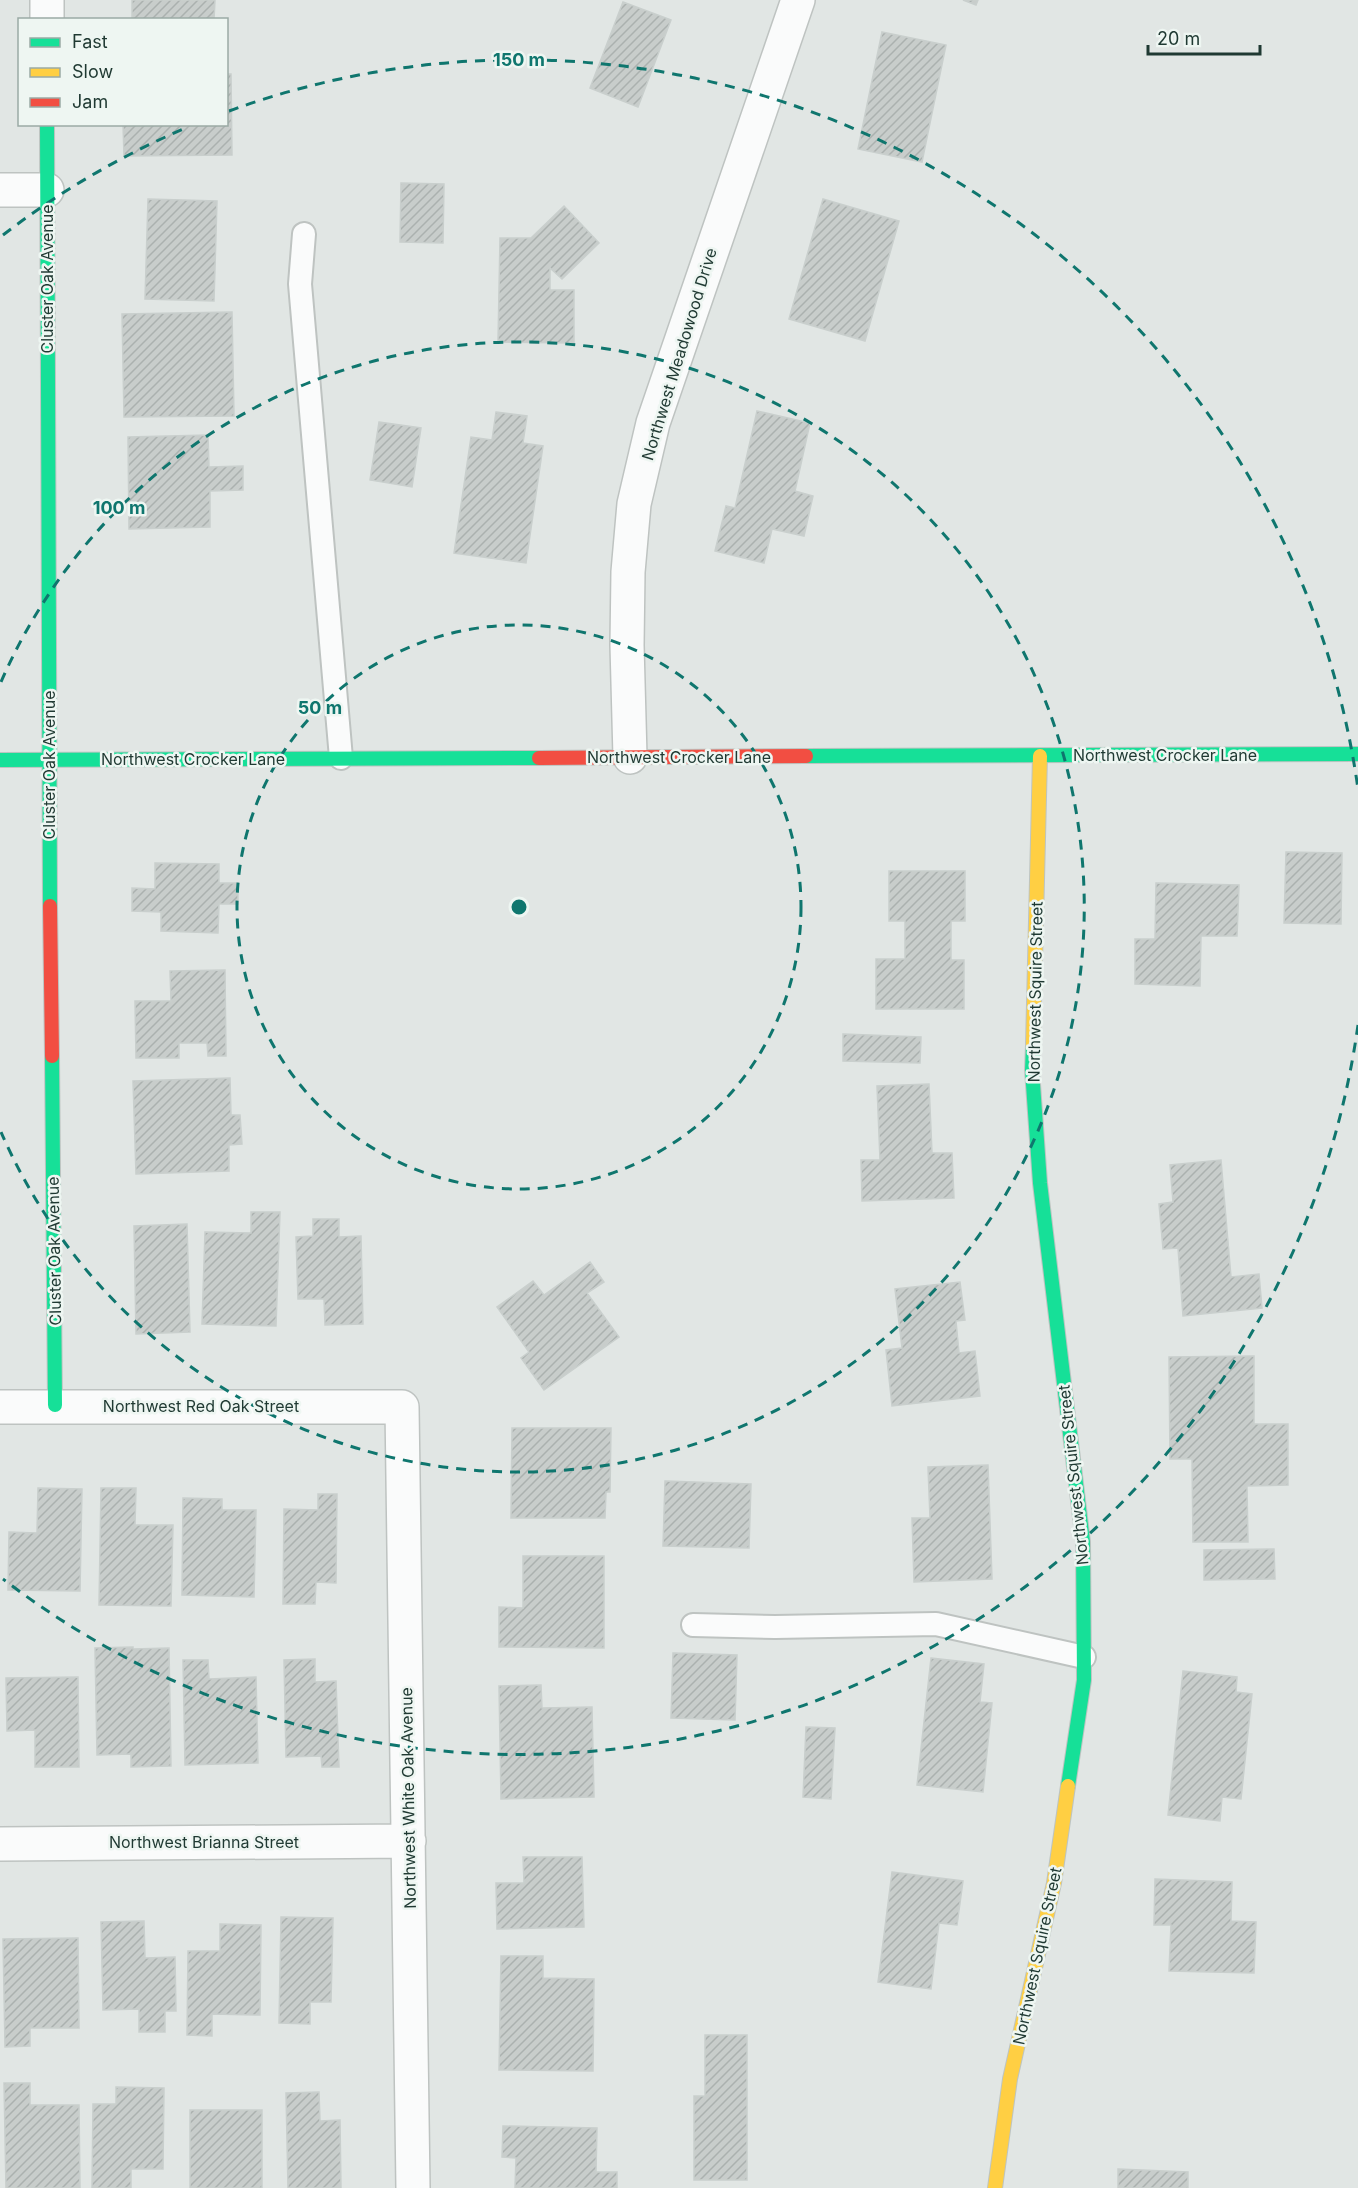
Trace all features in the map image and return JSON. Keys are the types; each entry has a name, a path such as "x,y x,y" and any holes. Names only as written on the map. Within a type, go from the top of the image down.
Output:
{"street":[{"path":"47,0 47,18"},
{"name":"Northwest Meadowood Drive","path":"630,757 628,572 634,504 653,423 798,0"},
{"name":"Cluster Oak Avenue","path":"47,126 49,760 55,1405"},
{"path":"0,190 47,190"},
{"name":"Northwest Crocker Lane","path":"0,760 1358,754"},
{"name":"Northwest Squire Street","path":"994,2188 1010,2079 1054,1883 1084,1680 1083,1542 1040,1183 1032,1070 1040,756"},
{"name":"Northwest Red Oak Street","path":"0,1407 55,1405 402,1407"},
{"name":"Northwest White Oak Avenue","path":"402,1407 413,2188"},
{"name":"Northwest Brianna Street","path":"0,1844 409,1841"}],"lane":[{"path":"304,234 300,284 342,758"},
{"path":"693,1626 936,1624 1084,1657"}],"building":[{"path":"132,0 215,0 214,18 132,18"},
{"path":"963,0 978,0 976,5"},
{"path":"623,2 671,20 638,107 590,88"},
{"path":"882,32 946,45 922,162 858,149"},
{"path":"228,74 231,74 232,155 124,156 123,126 228,126"},
{"path":"401,183 444,184 443,243 400,242"},
{"path":"148,199 217,201 214,301 145,299"},
{"path":"823,199 899,221 865,341 789,319"},
{"path":"564,206 599,243 562,279 550,268 550,290 574,290 574,343 498,342 500,238 531,238"},
{"path":"232,312 234,416 124,417 122,314"},
{"path":"757,411 810,423 795,491 813,496 804,536 772,529 764,563 715,551 726,506 735,508"},
{"path":"496,412 527,416 523,443 543,446 526,563 454,553 471,437 492,440"},
{"path":"379,422 421,428 412,487 370,480"},
{"path":"208,435 209,467 243,466 243,490 210,491 210,527 129,529 128,437"},
{"path":"1286,852 1342,853 1341,924 1284,923"},
{"path":"155,863 219,864 219,883 238,883 238,904 219,904 218,933 161,931 161,912 132,911 132,888 155,889"},
{"path":"889,871 965,871 965,921 951,921 951,960 964,960 964,1009 876,1009 876,959 905,959 905,921 889,921"},
{"path":"1156,883 1239,885 1237,936 1201,936 1200,986 1135,984 1135,939 1155,939"},
{"path":"225,970 226,1056 208,1056 207,1043 179,1043 179,1058 136,1058 135,1001 171,1001 170,971"},
{"path":"843,1034 921,1037 920,1063 843,1061"},
{"path":"230,1078 231,1115 240,1115 242,1144 229,1145 229,1171 136,1174 133,1081"},
{"path":"929,1084 932,1153 952,1153 954,1198 862,1201 861,1160 880,1160 877,1086"},
{"path":"1221,1160 1231,1277 1259,1274 1262,1308 1183,1316 1178,1248 1163,1249 1159,1204 1173,1202 1170,1165"},
{"path":"251,1212 280,1212 276,1326 202,1324 205,1232 251,1233"},
{"path":"313,1219 339,1219 339,1237 361,1236 363,1324 325,1325 324,1299 298,1299 296,1237 313,1236"},
{"path":"187,1224 190,1332 136,1334 134,1226"},
{"path":"590,1262 604,1282 587,1293 619,1337 544,1390 521,1358 529,1352 497,1307 533,1281 544,1295"},
{"path":"960,1282 965,1320 956,1321 959,1353 975,1351 980,1396 892,1406 886,1350 902,1348 895,1289"},
{"path":"1254,1356 1254,1424 1288,1424 1288,1485 1247,1486 1248,1542 1193,1542 1192,1459 1170,1459 1169,1357"},
{"path":"512,1428 611,1428 610,1492 606,1492 605,1518 511,1518"},
{"path":"988,1465 992,1579 914,1582 912,1518 930,1518 928,1467"},
{"path":"665,1481 751,1484 749,1548 663,1546"},
{"path":"38,1488 82,1489 80,1591 8,1590 9,1532 37,1533"},
{"path":"101,1488 136,1488 135,1525 173,1525 171,1606 99,1605"},
{"path":"318,1494 337,1494 336,1583 316,1582 315,1604 283,1604 284,1509 318,1510"},
{"path":"183,1498 222,1499 222,1510 256,1510 254,1597 182,1595"},
{"path":"1274,1549 1275,1579 1204,1580 1204,1550"},
{"path":"523,1556 604,1556 604,1648 499,1647 499,1607 523,1608"},
{"path":"133,1647 133,1649 169,1648 171,1766 131,1767 131,1754 97,1755 95,1648"},
{"path":"673,1653 737,1655 735,1720 671,1718"},
{"path":"931,1658 984,1664 980,1702 992,1703 983,1792 917,1785"},
{"path":"315,1659 315,1682 336,1681 339,1767 322,1767 321,1756 286,1757 284,1660"},
{"path":"183,1660 208,1660 209,1679 256,1677 258,1763 185,1765"},
{"path":"1183,1671 1237,1677 1236,1692 1252,1694 1241,1799 1222,1797 1220,1821 1168,1815"},
{"path":"78,1677 79,1767 35,1767 35,1730 7,1731 6,1678"},
{"path":"541,1685 542,1708 592,1707 594,1797 501,1799 499,1686"},
{"path":"806,1727 835,1728 831,1799 803,1797"},
{"path":"523,1857 582,1857 584,1927 497,1929 496,1883 524,1883"},
{"path":"892,1872 963,1881 957,1925 939,1923 931,1989 878,1982"},
{"path":"1155,1879 1232,1882 1231,1921 1256,1922 1254,1973 1169,1971 1171,1925 1154,1925"},
{"path":"281,1917 333,1918 331,2002 310,2002 310,2024 279,2023"},
{"path":"144,1921 145,1958 175,1957 176,2011 165,2011 165,2032 139,2032 139,2009 103,2010 101,1922"},
{"path":"220,1924 261,1925 260,2015 212,2014 212,2036 187,2035 188,1951 220,1951"},
{"path":"78,1938 79,2028 30,2028 30,2046 5,2047 3,1939"},
{"path":"501,1956 543,1956 543,1978 594,1979 593,2071 499,2070"},
{"path":"705,2035 747,2035 747,2180 694,2180 694,2096 705,2096"},
{"path":"4,2083 30,2083 30,2105 79,2105 80,2188 6,2188"},
{"path":"116,2087 164,2088 163,2169 131,2169 131,2188 92,2188 93,2104 116,2104"},
{"path":"319,2092 320,2121 340,2120 341,2188 288,2188 286,2093"},
{"path":"190,2110 262,2110 262,2188 190,2188"},
{"path":"503,2126 597,2128 596,2172 617,2172 617,2188 515,2188 516,2158 502,2157"},
{"path":"1118,2169 1188,2172 1188,2188 1118,2188"}],"traffic: fast":[{"path":"47,126 50,906"},
{"path":"806,756 1358,754"},
{"path":"0,760 539,758"},
{"path":"1033,1045 1032,1070 1040,1183 1083,1542 1084,1680 1068,1786"},
{"path":"52,1056 55,1405"}],"traffic: slow":[{"path":"1033,1045 1040,756"},
{"path":"995,2188 1010,2079 1054,1883 1068,1786"}],"traffic: jam":[{"path":"539,758 806,756"},
{"path":"50,906 52,1056"}]}
